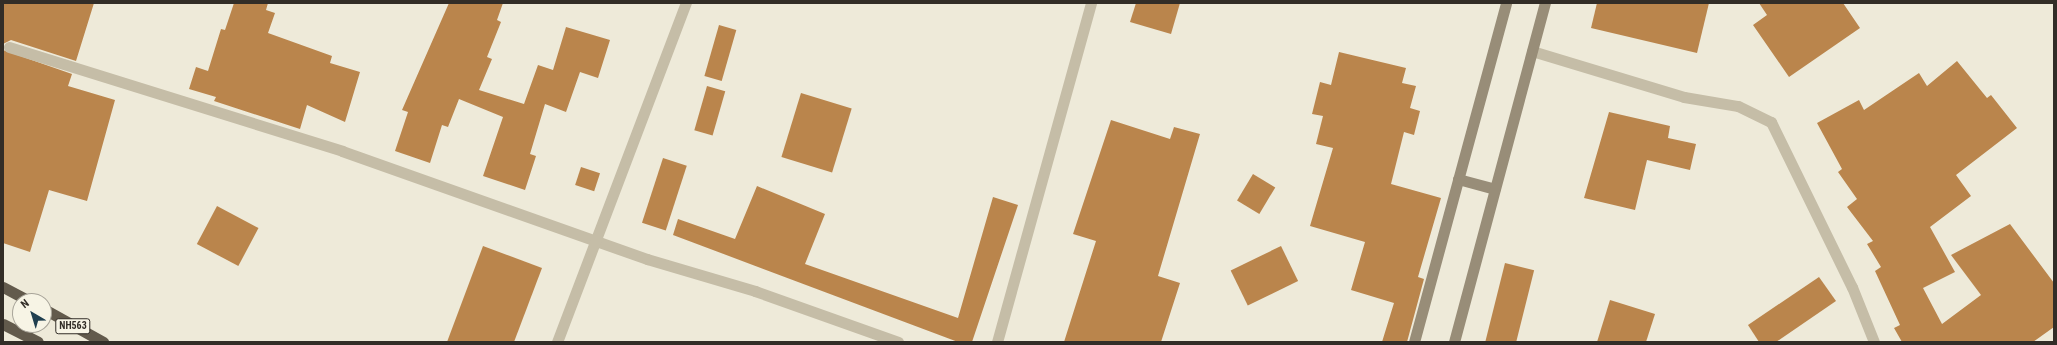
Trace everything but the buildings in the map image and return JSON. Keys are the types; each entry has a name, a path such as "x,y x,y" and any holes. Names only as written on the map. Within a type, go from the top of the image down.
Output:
{"highway":[{"path":"3,287 14,293"},
{"name":"NH563","path":"52,313 103,342"},
{"path":"3,324 38,342"}],"main road":[{"path":"1414,342 1506,3"},
{"path":"1454,342 1545,3"},
{"path":"1458,179 1495,189"}],"street":[{"path":"557,342 686,3"},
{"path":"997,342 1091,3"},
{"path":"9,47 342,152 898,342"},
{"path":"1532,51 1684,97 1738,106 1771,122 1852,287 1874,342"}]}
